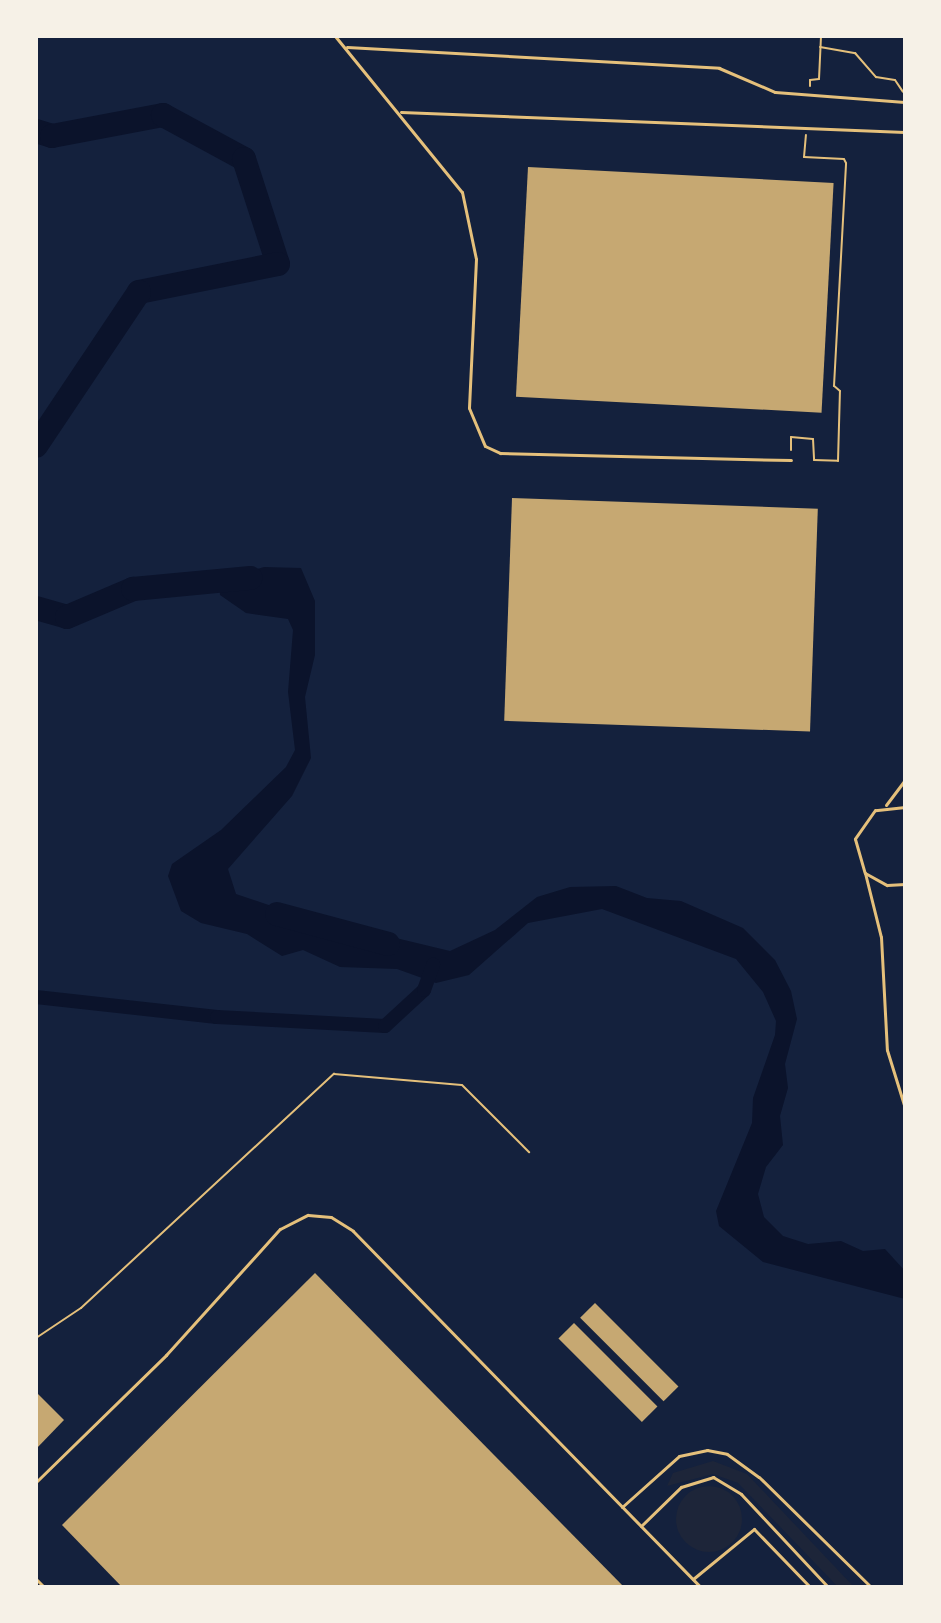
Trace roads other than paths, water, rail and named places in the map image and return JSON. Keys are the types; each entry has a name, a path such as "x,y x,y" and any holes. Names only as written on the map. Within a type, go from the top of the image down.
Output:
{"lane":[{"path":"335,36 401,112 462,192 476,259 469,408 485,446 500,453 791,460"},
{"path":"346,47 719,68 775,92 904,102"},
{"path":"401,112 905,132"},
{"path":"905,780 885,806 865,817 855,839 881,937 887,1050 905,1108"},
{"path":"885,806 905,807"},
{"path":"865,873 887,885 905,884"},
{"path":"36,1482 166,1355 280,1229 308,1215 331,1217 353,1231 701,1587"},
{"path":"622,1507 679,1456 707,1450 727,1454 759,1477 871,1587"},
{"path":"641,1526 681,1487 713,1477 741,1494 828,1587"},
{"path":"693,1579 742,1534 754,1529 810,1587"},
{"path":"36,1579 44,1587"}],"waterway":[{"path":"36,131 52,136 163,115 244,159 278,264 139,292 36,446"},
{"path":"36,608 67,617 133,589 250,578"},
{"path":"277,914 388,944"},
{"path":"36,997 217,1017 385,1026 424,990 433,965"}]}
